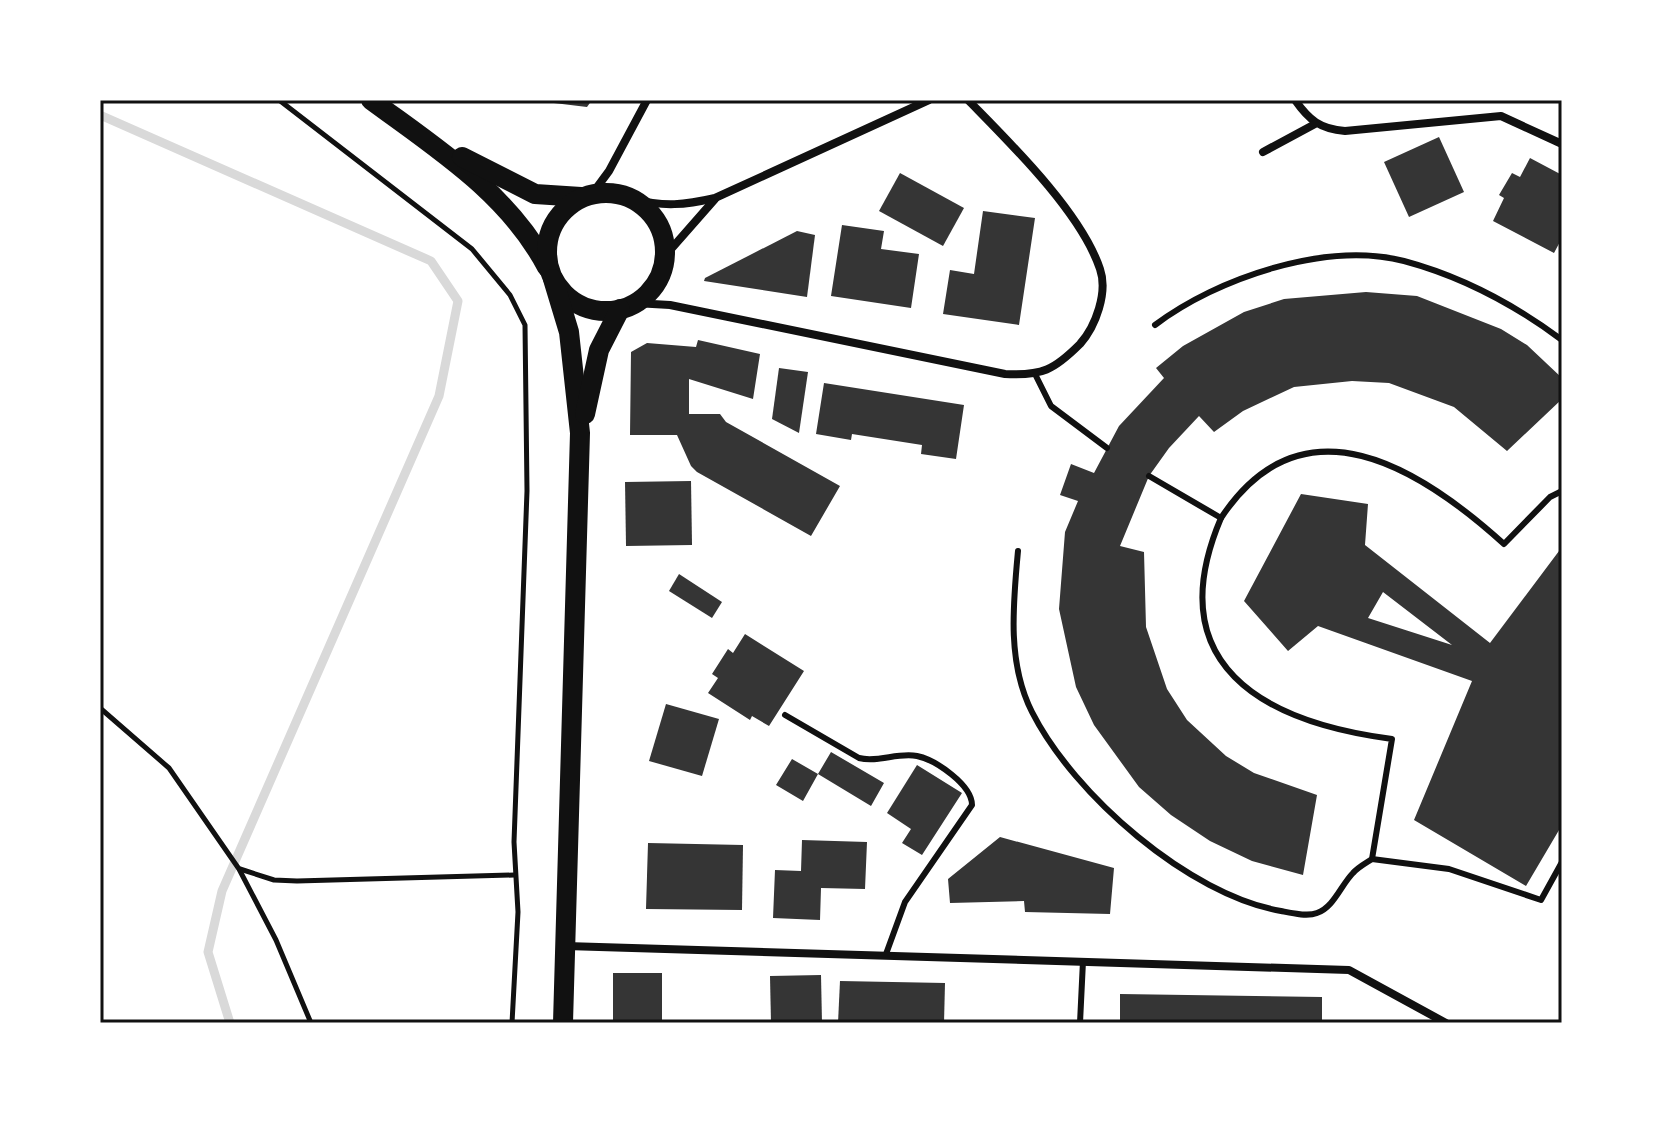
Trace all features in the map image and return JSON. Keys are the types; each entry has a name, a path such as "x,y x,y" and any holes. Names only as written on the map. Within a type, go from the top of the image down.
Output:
{"main road":[{"path":"374,101 486,187 527,234 551,275 574,302 604,311 628,306"},
{"path":"422,138 535,194 620,194 644,207 660,229 665,256 656,283 628,306 599,350 580,433"},
{"path":"563,1023 580,433 569,332 546,253 556,219 588,196"}],"street":[{"path":"588,196 609,171 647,100"},
{"path":"633,199 681,206 715,198 929,100"},
{"path":"628,306 670,305 1005,374 1036,376 1063,361 1085,338 1099,310 1103,286 1100,269 1079,230 1013,147 968,100"},
{"path":"1295,100 1315,124 1326,129 1345,131 1501,116 1562,144"},
{"path":"1263,152 1315,124"},
{"path":"665,256 715,198"},
{"path":"566,946 1349,970 1446,1023"}],"lane":[{"path":"1155,325 1179,307 1266,269 1369,256 1402,261 1472,286 1562,340"},
{"path":"1036,376 1051,406 1107,448"},
{"path":"1372,859 1392,739 1346,732 1278,710 1260,699 1228,667 1215,649 1201,613 1205,567 1221,518 1239,493 1265,467 1304,454 1327,453 1372,459 1435,487 1504,544 1550,497 1562,491"},
{"path":"1149,476 1221,518"},
{"path":"1018,551 1013,638 1020,682 1032,712 1053,745 1100,802 1195,877 1267,908 1315,914 1329,906 1354,871 1372,859 1449,869 1541,900 1562,862"},
{"path":"785,715 859,758 869,760 916,755 965,787 972,797 972,805 905,902 886,954"},
{"path":"1080,1023 1083,961"}],"path":[{"path":"279,100 472,249 510,295 525,325 527,491 512,1023"},
{"path":"100,708 169,768 239,869 276,940 311,1023"},
{"path":"239,869 274,880 297,881 514,875"},
{"path":"517,900 527,897"}],"building":[{"path":"529,100 592,100 587,107"},
{"path":"1439,137 1464,192 1409,217 1384,162"},
{"path":"1530,158 1562,175 1562,238 1554,253 1493,221 1504,198 1499,195 1512,173 1520,177"},
{"path":"900,173 964,208 943,246 879,211"},
{"path":"983,211 1035,218 1019,325 943,314 950,270 974,274"},
{"path":"842,225 884,231 881,249 919,254 911,308 831,296"},
{"path":"797,231 815,235 807,297 704,281 705,278"},
{"path":"1366,292 1417,296 1501,329 1527,345 1562,378 1562,399 1507,451 1454,407 1389,383 1352,381 1294,387 1243,411 1214,432 1199,416 1169,448 1149,476 1120,546 1144,552 1146,627 1167,689 1187,720 1226,756 1254,773 1317,795 1303,875 1252,861 1210,841 1171,815 1139,787 1094,725 1076,687 1059,609 1065,532 1078,501 1060,495 1071,464 1094,473 1119,426 1164,378 1156,368 1183,346 1244,312 1284,299"},
{"path":"698,340 760,354 753,399 689,379 689,414 720,414 726,422 840,486 811,536 697,472 691,466 677,435 630,435 631,352 647,343 696,347"},
{"path":"779,368 808,372 799,433 772,419"},
{"path":"824,383 964,405 956,459 921,454 922,445 852,434 851,440 816,434"},
{"path":"691,481 692,545 626,546 625,482"},
{"path":"1301,494 1368,504 1365,545 1490,643 1562,547 1562,825 1526,886 1414,820 1472,681 1318,626 1288,651 1244,601","holes":["1383,592 1452,645 1368,618"]},
{"path":"679,574 722,602 712,618 669,591"},
{"path":"745,634 804,671 769,726 752,716 750,720 708,693 718,678 712,674 728,649 733,653"},
{"path":"666,704 719,719 702,776 649,761"},
{"path":"831,752 884,783 871,806 818,774"},
{"path":"792,759 818,774 803,801 776,785"},
{"path":"917,765 962,793 922,855 902,843 911,829 887,813"},
{"path":"1000,837 1114,868 1110,914 1025,912 1024,901 950,903 948,879"},
{"path":"802,840 867,842 865,889 821,888 820,920 773,918 775,870 801,871"},
{"path":"648,843 743,845 742,910 646,909"},
{"path":"613,973 662,973 662,1023 613,1023"},
{"path":"821,975 822,1023 771,1023 770,976"},
{"path":"840,981 945,983 944,1023 838,1023"},
{"path":"1120,994 1322,997 1322,1023 1120,1023"}],"waterway":[{"path":"100,115 431,261 458,301 439,396 222,891 208,952 230,1023"}]}
